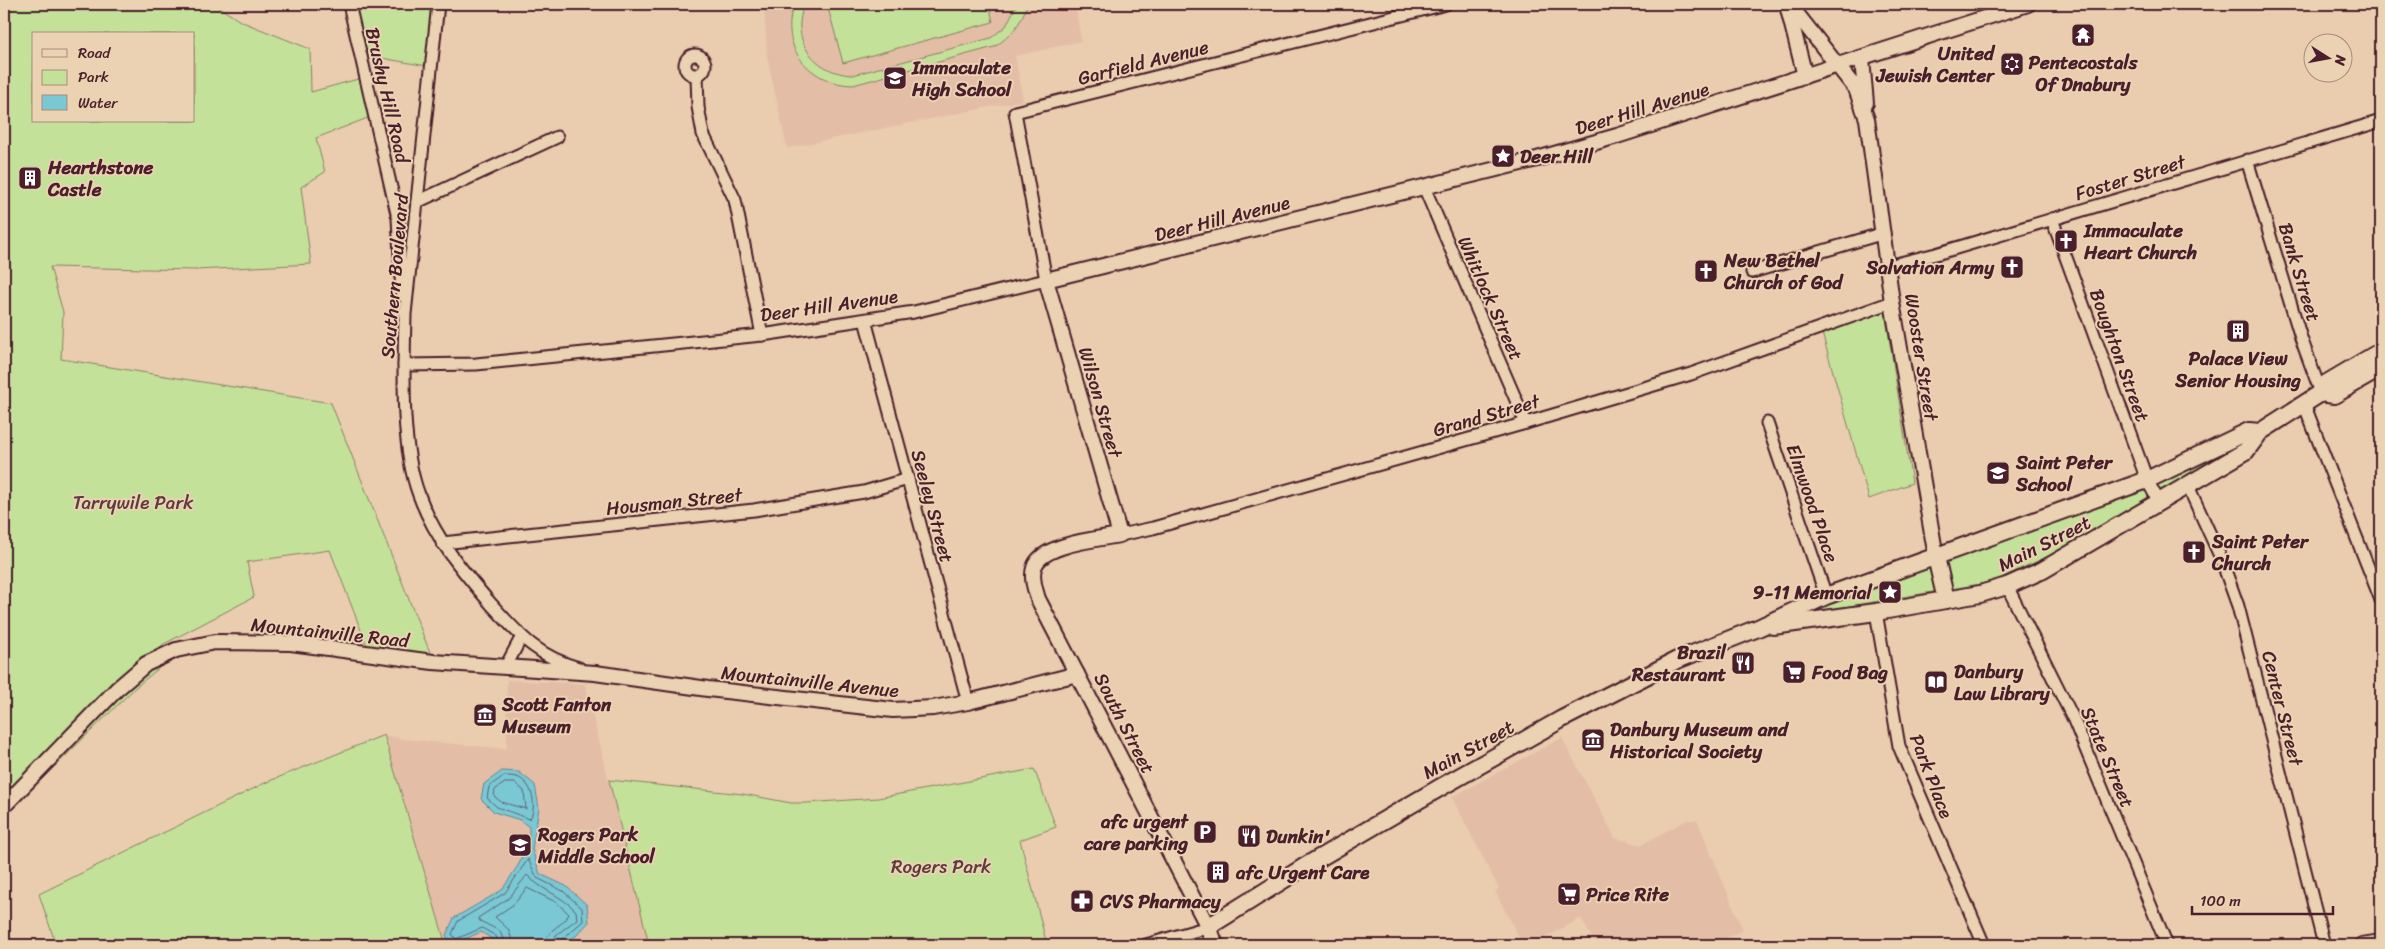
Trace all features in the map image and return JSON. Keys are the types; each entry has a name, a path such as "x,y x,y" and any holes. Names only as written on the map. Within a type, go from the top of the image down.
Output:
{"main road":[{"name":"Main Street","path":"1758,628 1876,612 1980,594 2007,586 2043,570 2246,451 2260,432 2321,393 2327,382 2381,351"},
{"name":"Main Street","path":"2321,393 2334,395 2381,368"},
{"name":"Main Street","path":"1208,927 1304,866 1562,719 1677,660 1758,628 1826,596 2147,480 2249,431 2260,432"},
{"name":"Wooster Street","path":"1936,557 1946,600"},
{"name":"South Street","path":"1208,927 1215,945"}],"street":[{"name":"Brushy Hill Road","path":"349,4 398,218 400,276 405,314"},
{"name":"Southern Boulevard","path":"438,4 405,314 404,365 411,463 418,494 442,543 468,578 521,638 547,657 596,673"},
{"name":"Garfield Avenue","path":"1046,280 1015,112 1446,4"},
{"path":"1788,4 1805,76"},
{"name":"Wooster Street","path":"1788,4 1856,89 1867,119"},
{"name":"Deer Hill Avenue","path":"404,365 476,364 762,335 914,312 1424,187 1617,136 2028,4"},
{"name":"Wooster Street","path":"1862,58 1867,119 1892,302 1936,557"},
{"path":"697,75 698,107 703,134 736,200 762,335"},
{"name":"Foster Street","path":"1888,266 1936,254 2381,121"},
{"path":"417,202 557,138"},
{"name":"Bank Street","path":"2247,160 2301,338 2321,393"},
{"name":"Whitlock Street","path":"1424,187 1526,423"},
{"name":"Boughton Street","path":"2052,219 2147,480 2159,502"},
{"path":"1752,272 1884,234"},
{"name":"Wilson Street","path":"1046,280 1120,535"},
{"name":"Grand Street","path":"1083,543 1163,525 1526,423 1691,374 1892,302"},
{"name":"Seeley Street","path":"865,320 968,702"},
{"path":"2304,404 2381,600"},
{"name":"Elmwood Place","path":"1767,423 1826,596"},
{"name":"Housman Street","path":"442,543 754,510 864,492 908,479"},
{"name":"Center Street","path":"2188,486 2220,556 2238,606 2324,945"},
{"name":"South Street","path":"1083,543 1058,548 1041,556 1034,568 1033,581 1038,599 1208,927"},
{"name":"State Street","path":"2007,586 2073,718 2167,945"},
{"name":"Park Place","path":"1876,612 1899,746 1984,945"},
{"path":"506,666 521,638"},
{"name":"Mountainville Road","path":"4,806 116,689 146,664 176,650 215,642 290,643 433,662 596,673"},
{"name":"Mountainville Avenue","path":"596,673 893,710 968,702 1077,674"},
{"path":"1146,945 1208,927"},
{"path":"2362,945 2381,942"}],"shaded area":[{"name":"Immaculate High School","path":"764,4 1075,4 1081,41 1015,56 1023,100 787,148 767,56"},
{"name":"Rogers Park Middle School","path":"507,680 585,684 649,945 446,945 384,735 402,739 507,749"},
{"path":"1562,738 1615,838 1641,845 1687,820 1697,820 1743,930 1711,945 1596,945 1581,918 1531,945 1523,945 1495,891 1499,889 1452,797"}],"green space":[{"name":"Tarrywile Park","path":"4,4 214,4 240,21 310,49 311,92 369,76 378,114 316,138 325,172 301,187 311,264 196,270 50,267 63,312 61,359 331,403 433,660 369,651 330,550 247,562 254,597 162,645 165,663 137,686 4,816"},
{"path":"353,4 440,4 433,67 364,55"},
{"path":"794,4 805,4 800,30 803,42 809,53 817,62 828,69 853,75 991,38 1006,26 1017,4 1027,4 1015,28 994,47 853,85 837,83 823,78 801,60 794,48 790,35 790,20"},
{"path":"827,4 989,4 993,22 843,63"},
{"path":"1885,312 1912,483 1869,499 1822,333"},
{"path":"2230,449 2188,479 2055,553 1992,582 1808,613 1806,608"},
{"path":"384,735 446,945 56,945 39,894 267,782"},
{"name":"Rogers Park","path":"1034,769 1056,827 1020,840 1047,945 649,945 609,780 743,794 791,803 806,803 878,798"}],"water":[{"path":"502,771 519,772 535,785 539,808 532,849 540,874 566,886 587,905 589,922 576,936 561,945 494,945 492,939 481,932 451,945 446,935 454,918 502,890 519,864 529,838 529,827 520,820 494,812 481,799 484,784"}],"place":[{"name":"Pentecostals Of Dnabury","path":"2083,35"},
{"name":"United Jewish Center","path":"2012,64"},
{"name":"Immaculate High School","path":"895,78"},
{"name":"Deer Hill","path":"1503,156"},
{"name":"Hearthstone Castle","path":"30,178"},
{"name":"Immaculate Heart Church","path":"2066,241"},
{"name":"Salvation Army","path":"2012,267"},
{"name":"New Bethel Church of God","path":"1706,271"},
{"name":"Palace View Senior Housing","path":"2238,331"},
{"name":"Saint Peter School","path":"1998,473"},
{"name":"Saint Peter Church","path":"2194,552"},
{"name":"9-11 Memorial","path":"1890,592"},
{"name":"Brazil Restaurant","path":"1743,663"},
{"name":"Food Bag","path":"1794,672"},
{"name":"Danbury Law Library","path":"1936,682"},
{"name":"Scott Fanton Museum","path":"485,715"},
{"name":"Danbury Museum and Historical Society","path":"1593,740"},
{"name":"afc urgent care parking","path":"1205,832"},
{"name":"Dunkin'","path":"1249,836"},
{"name":"Rogers Park Middle School","path":"520,845"},
{"name":"afc Urgent Care","path":"1218,872"},
{"name":"Price Rite","path":"1569,894"},
{"name":"CVS Pharmacy","path":"1082,901"}]}
